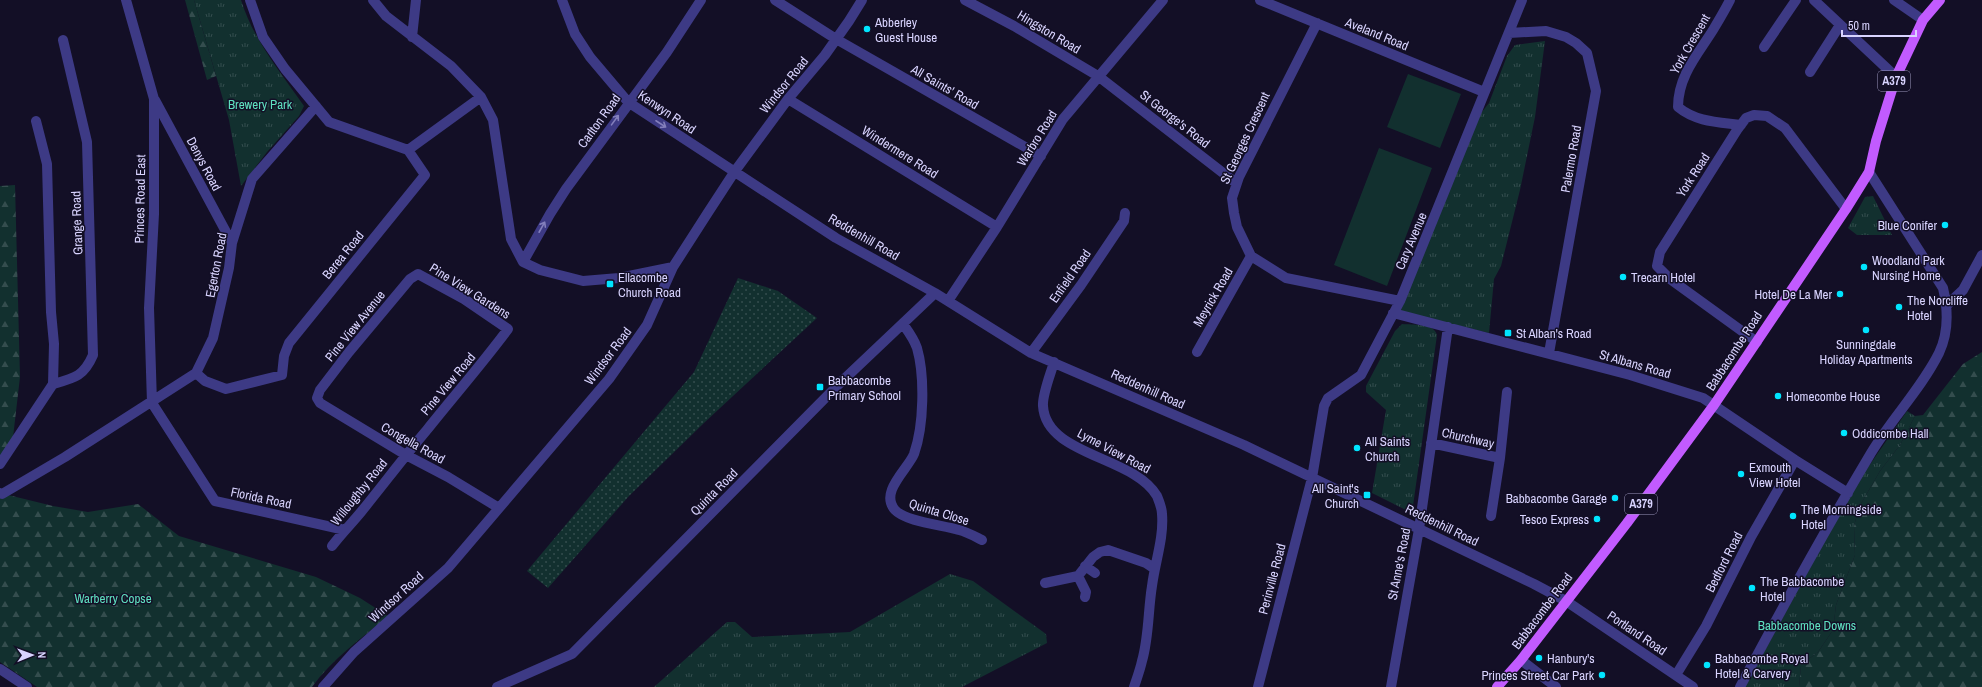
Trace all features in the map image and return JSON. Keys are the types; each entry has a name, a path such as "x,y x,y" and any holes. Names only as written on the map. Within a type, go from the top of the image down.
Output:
{"main road":[{"name":"Babbacombe Road","path":"1497,687 1521,660 1714,405 1846,209 1869,172 1896,77 1923,20 1940,0"}],"street":[{"name":"Princes Road East","path":"126,0 154,99 154,214 149,308 152,403"},
{"path":"250,0 263,37 285,69 329,122 408,150 481,97"},
{"path":"373,0 386,16 451,66 481,97 493,120 512,239 523,262 540,270 583,281 620,278 673,267"},
{"path":"412,37 416,0"},
{"name":"Kenwyn Road","path":"562,0 575,34 590,57 628,102 699,150 735,171"},
{"name":"Carlton Road","path":"523,262 566,189 628,102 667,52 701,0"},
{"name":"All Saints' Road","path":"775,0 836,39 1041,156"},
{"name":"Windsor Road","path":"323,687 354,652 448,568 609,380 646,325 673,267 735,171 788,99 836,39 862,0"},
{"name":"Hingston Road","path":"965,0 1014,26 1098,76"},
{"name":"Warbro Road","path":"948,301 997,227 1063,119 1163,0"},
{"name":"Aveland Road","path":"1260,0 1484,92"},
{"name":"Cary Avenue","path":"1312,478 1324,406 1328,398 1361,375 1400,301 1522,0"},
{"name":"York Crescent","path":"1730,0 1688,70 1678,93 1678,107 1688,116 1709,121 1741,125"},
{"path":"1764,47 1796,0"},
{"path":"1814,0 1896,77"},
{"path":"1894,0 1923,20"},
{"name":"St Georges Crescent","path":"1251,256 1235,220 1232,198 1236,183 1275,102 1317,23"},
{"path":"1810,72 1840,25"},
{"name":"Palermo Road","path":"1509,33 1546,31 1566,36 1587,53 1596,91 1549,353"},
{"name":"Grange Road","path":"53,384 82,373 87,368 93,355 87,142 63,40"},
{"name":"St George's Road","path":"1098,76 1236,183"},
{"name":"Denys Road","path":"154,99 232,243"},
{"name":"Windermere Road","path":"788,99 997,227"},
{"name":"Egerton Road","path":"152,403 196,373 213,338 229,268 232,243 252,179 316,106"},
{"name":"York Road","path":"1757,342 1670,279 1657,266 1660,252 1746,118 1754,114 1767,116 1785,128 1846,209"},
{"path":"0,464 53,384 54,344 51,312 48,164 36,121"},
{"name":"Berea Road","path":"196,373 205,381 226,389 282,375 284,356 289,343 425,175 408,150"},
{"name":"Reddenhill Road","path":"735,171 836,238 935,293 1031,353 1244,445 1419,528 1566,601"},
{"path":"1740,687 1826,528 1872,451 1906,405 1939,352 1947,325 1947,305 1943,288 1869,172"},
{"name":"Enfield Road","path":"1031,353 1081,285 1124,220 1125,212"},
{"path":"1947,305 1963,290 1982,255"},
{"path":"1251,256 1286,278 1400,301"},
{"name":"Meyrick Road","path":"1197,352 1251,256"},
{"name":"Pine View Gardens","path":"418,274 464,299 508,329"},
{"name":"Pine View Avenue","path":"316,398 320,390 367,329 410,279 418,274"},
{"name":"Quinta Road","path":"497,687 572,654 839,384 935,293"},
{"name":"St Albans Road","path":"1393,313 1549,353 1696,396 1714,405 1795,460 1848,493"},
{"name":"Quinta Close","path":"903,324 916,347 920,364 922,401 918,436 914,453 907,467 894,482 892,489 893,506 896,511 909,517 933,525 960,530 982,540"},
{"name":"St Anne's Road","path":"1391,687 1419,528 1448,327"},
{"name":"Pine View Road","path":"406,455 483,363 508,329"},
{"name":"Lyme View Road","path":"1054,362 1043,404 1044,417 1050,428 1071,444 1136,475 1150,485 1158,498 1162,513 1160,546 1155,569 1143,660 1134,687"},
{"name":"Churchway","path":"1491,516 1500,458 1507,392"},
{"name":"Congella Road","path":"316,398 320,403 406,455 448,477 499,508"},
{"path":"0,493 2,494 65,457 152,403"},
{"name":"Florida Road","path":"152,403 215,501 345,530"},
{"name":"Churchway","path":"1431,443 1500,458"},
{"name":"Willoughby Road","path":"332,546 406,455"},
{"name":"Bedford Road","path":"1676,675 1706,626 1751,537 1795,460"},
{"name":"Perinville Road","path":"1258,687 1312,478"},
{"path":"1045,583 1078,576 1085,566 1100,552 1108,550 1146,563 1155,569"},
{"path":"1085,566 1095,573"},
{"path":"1078,576 1086,592 1085,597"},
{"name":"Portland Road","path":"1566,601 1693,687"},
{"path":"1521,660 1556,687"},
{"path":"0,669 27,687"}],"green space":[{"path":"185,0 194,0 216,76 207,80"},
{"name":"Brewery Park","path":"194,0 241,0 246,14 260,42 304,106 299,116 267,152 241,186 229,120"},
{"path":"1545,41 1535,117 1520,190 1501,266 1494,279 1489,333 1398,311 1477,118 1489,103 1507,56 1515,45"},
{"path":"1408,74 1461,94 1440,148 1387,127"},
{"path":"1379,148 1432,168 1387,286 1334,265"},
{"path":"15,185 20,377 12,446 0,464 0,186"},
{"path":"1873,196 1892,235 1857,235 1848,228 1865,197"},
{"path":"738,278 778,291 817,318 705,422 629,496 548,588 527,571 694,372"},
{"path":"1402,324 1432,328 1437,335 1412,513 1372,493 1386,410 1366,392 1366,386 1395,331"},
{"path":"1982,352 1982,687 1799,687 1801,665 1818,652 1833,630 1836,605 1855,555 1854,526 1859,507 1880,471 1900,445 1915,416 1923,415 1963,364"},
{"name":"Babbacombe Downs","path":"1907,411 1915,416 1900,445 1880,471 1859,507 1854,526 1855,555 1836,605 1833,630 1818,652 1801,665 1799,687 1745,687 1853,489"},
{"name":"Warberry Copse","path":"0,493 53,506 88,512 138,504 179,536 316,577 360,598 388,616 338,658 312,687 37,687 0,662"},
{"path":"950,574 973,581 1046,634 1047,643 962,687 654,687 727,622 735,622 752,637 850,632"}],"place":[{"name":"Abberley Guest House","path":"867,29"},
{"name":"Blue Conifer","path":"1945,225"},
{"name":"Woodland Park Nursing Home","path":"1864,267"},
{"name":"Trecarn Hotel","path":"1623,277"},
{"name":"Ellacombe Church Road","path":"610,284"},
{"name":"Hotel De La Mer","path":"1840,294"},
{"name":"The Norcliffe Hotel","path":"1899,307"},
{"name":"Sunningdale Holiday Apartments","path":"1866,330"},
{"name":"St Alban's Road","path":"1508,333"},
{"name":"Babbacombe Primary School","path":"820,387"},
{"name":"Homecombe House","path":"1778,396"},
{"name":"Oddicombe Hall","path":"1844,433"},
{"name":"All Saints Church","path":"1357,448"},
{"name":"Exmouth View Hotel","path":"1741,474"},
{"name":"All Saint's Church","path":"1367,495"},
{"name":"Babbacombe Garage","path":"1615,498"},
{"name":"The Morningside Hotel","path":"1793,516"},
{"name":"Tesco Express","path":"1597,519"},
{"name":"The Babbacombe Hotel","path":"1752,588"},
{"name":"Hanbury's","path":"1539,658"},
{"name":"Babbacombe Royal Hotel & Carvery","path":"1707,665"},
{"name":"Princes Street Car Park","path":"1602,675"}]}
